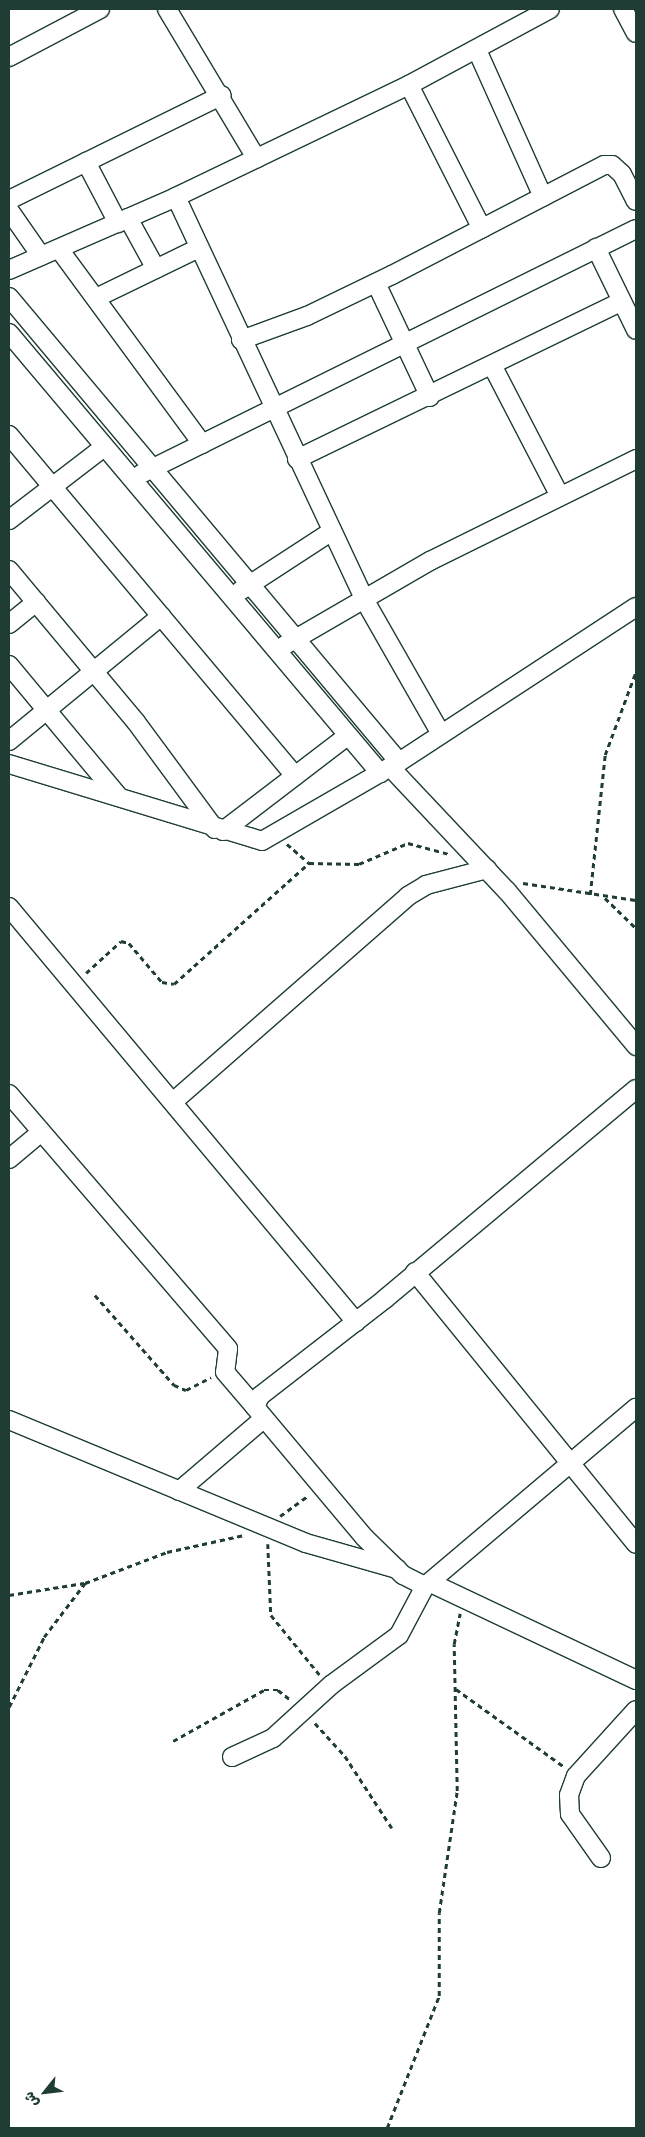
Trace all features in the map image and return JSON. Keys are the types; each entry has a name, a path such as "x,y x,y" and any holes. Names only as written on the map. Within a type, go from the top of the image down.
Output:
{"street":[{"path":"9,57 100,9"},
{"path":"166,9 222,95 256,158"},
{"path":"9,270 176,197 409,85 550,9"},
{"path":"623,9 636,33"},
{"path":"477,50 543,197"},
{"path":"409,85 482,229"},
{"path":"9,200 222,95"},
{"path":"86,162 156,269"},
{"path":"241,340 376,283 609,164 622,174 636,201"},
{"path":"176,197 272,409 364,599 440,732"},
{"path":"9,210 41,256"},
{"path":"129,480 636,229"},
{"path":"96,298 199,248"},
{"path":"596,248 636,330"},
{"path":"59,249 202,444"},
{"path":"376,283 430,397"},
{"path":"9,297 294,639 390,767 486,869 636,1046"},
{"path":"297,459 493,367 622,301"},
{"path":"12,342 346,736 390,767"},
{"path":"493,367 560,496"},
{"path":"9,435 295,776"},
{"path":"9,520 103,448"},
{"path":"274,652 364,599 560,496 636,459"},
{"path":"230,599 332,531"},
{"path":"9,570 93,669 219,830"},
{"path":"9,624 36,602"},
{"path":"11,767 118,796 219,830 262,841 276,835 390,767 440,732 636,607"},
{"path":"9,741 44,707 161,616"},
{"path":"9,665 118,796"},
{"path":"219,830 295,776 346,736"},
{"path":"174,1101 408,896 434,882 486,869"},
{"path":"9,907 74,986 174,1101 356,1322"},
{"path":"178,1490 258,1414 260,1396 356,1322 636,1089"},
{"path":"9,1094 40,1133 228,1349 230,1356 224,1369 258,1414 320,1488 398,1570"},
{"path":"9,1159 40,1133"},
{"path":"416,1272 636,1544"},
{"path":"232,1757 274,1738 330,1685 399,1635 428,1584 636,1408"},
{"path":"9,1420 306,1543 398,1570 636,1680"},
{"path":"601,1858 567,1804 576,1776 636,1710"}],"path":[{"path":"590,895 605,755 636,671"},
{"path":"276,835 310,863 359,864 408,844 456,856"},
{"path":"74,986 120,941 129,944 162,982 174,984 310,863"},
{"path":"520,882 604,898 636,900"},
{"path":"604,898 636,928"},
{"path":"95,1295 180,1389 193,1388 224,1369"},
{"path":"9,1595 86,1583 132,1562 242,1536 266,1525 320,1488"},
{"path":"266,1525 271,1615 276,1627 330,1685"},
{"path":"9,1707 44,1637 86,1583"},
{"path":"387,2128 439,1996 439,1913 457,1791 454,1644 463,1601"},
{"path":"456,1689 576,1776"},
{"path":"174,1741 264,1690 278,1690 303,1712 345,1756 392,1828"}]}
